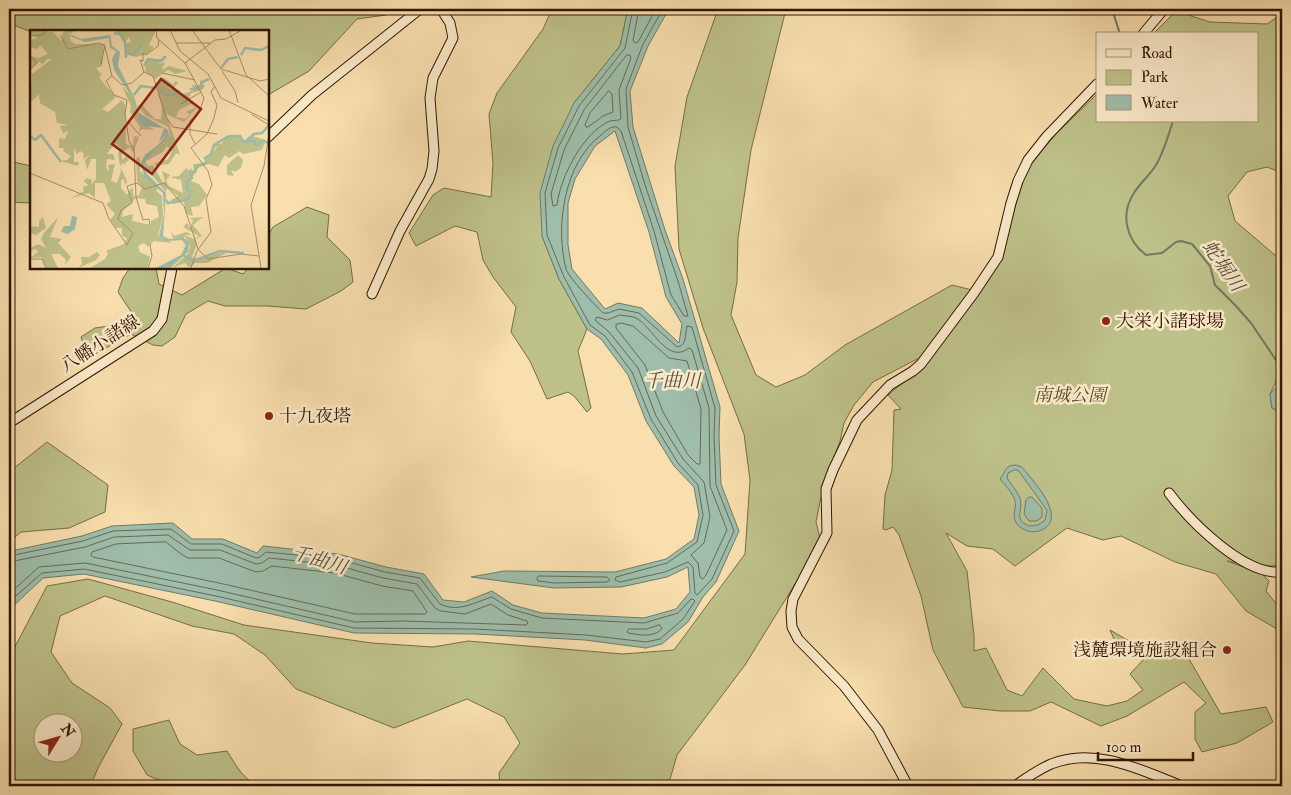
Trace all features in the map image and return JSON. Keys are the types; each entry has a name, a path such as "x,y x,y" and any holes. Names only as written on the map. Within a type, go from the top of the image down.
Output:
{"street":[{"path":"269,137 312,94 420,9"},
{"path":"372,294 400,231 429,179 432,169 434,151 431,90 434,78 453,38 450,23 440,9"},
{"path":"1145,32 1164,9"},
{"path":"908,786 878,730 844,686 798,639 792,627 791,611 793,599 826,533 826,489 833,470 858,420 890,385 921,364 974,294 998,257 1011,203 1018,181 1028,160 1047,136 1096,85"},
{"name":"八幡小諸線","path":"9,422 153,331 162,319 172,269"},
{"path":"1169,493 1186,514 1232,555 1256,567 1282,572"},
{"path":"1015,786 1037,770 1053,763 1080,757 1096,757 1118,762 1182,786"},
{"path":"1275,786 1282,784"}],"green space":[{"path":"9,9 396,9 386,15 357,19 309,71 269,94 269,30 30,30 30,32 9,23"},
{"path":"552,9 628,9 620,46 574,103 542,236 559,279 587,329 578,351 591,408 587,412 574,396 568,392 547,399 530,361 511,332 516,307 493,277 483,260 477,232 455,226 416,246 409,233 433,195 444,188 491,197 493,163 489,114 497,93 543,29"},
{"name":"南城公園","path":"718,9 786,9 751,150 738,238 737,282 731,315 756,375 776,387 805,375 845,345 952,285 980,292 1001,256 1022,183 1033,161 1056,134 1096,95 1096,122 1258,122 1258,32 1155,32 1176,11 1210,22 1267,24 1282,14 1282,173 1267,167 1247,172 1228,196 1235,221 1282,261 1282,370 1270,394 1272,408 1282,413 1282,565 1256,567 1227,561 1262,574 1269,581 1266,591 1282,611 1282,632 1246,611 1216,574 1175,562 1121,536 1103,540 1067,528 1015,566 993,549 967,546 946,533 967,571 974,651 986,648 1007,690 1022,696 1043,668 1074,699 1107,706 1127,701 1143,690 1130,674 1145,658 1114,639 1110,630 1131,642 1172,643 1189,659 1221,714 1266,707 1273,722 1237,743 1202,752 1195,739 1195,712 1206,703 1184,682 1127,716 1101,726 1051,702 1030,711 1000,711 963,707 933,650 921,596 899,535 893,527 886,530 883,529 885,495 892,470 894,410 901,409 888,395 924,365 933,353 919,358 873,382 854,405 844,423 840,441 823,487 816,522 821,542 745,665 677,755 668,786 500,786 499,773 520,743 504,717 467,699 394,728 296,689 265,655 234,634 192,626 105,596 60,616 51,652 72,683 110,708 122,724 90,786 9,786 9,658 47,586 88,579 172,602 244,625 372,643 433,647 468,641 623,654 674,650 745,554 750,480 744,434 703,328 679,249 675,166 687,97"},
{"path":"9,161 30,166 30,203 9,202"},
{"path":"307,207 329,215 327,237 350,260 353,282 341,291 306,309 267,306 225,306 208,301 186,314 175,337 162,346 153,345 131,334 88,358 81,337 95,328 138,322 118,292 123,278 129,269 156,269 159,284 182,295 224,269 243,274 247,269 269,269 269,234 273,227"},
{"path":"47,442 108,485 105,512 69,528 21,532 9,542 9,472"},
{"path":"169,720 180,744 197,755 227,751 245,777 261,786 173,786 147,775 133,751 133,729"}],"water":[{"name":"千曲川","path":"628,9 669,9 648,46 630,91 633,127 665,230 683,279 720,407 721,484 739,531 716,582 703,597 688,622 662,644 646,648 585,640 475,634 354,633 215,601 84,574 43,578 9,610 9,553 11,551 82,536 112,526 173,523 192,539 223,539 257,553 263,546 338,554 386,567 424,574 443,600 464,602 492,591 513,605 542,613 644,618 676,609 690,592 688,567 667,577 621,587 554,588 471,577 504,571 615,572 666,559 694,539 699,515 694,487 674,466 646,421 628,375 601,339 587,329 559,279 542,236 540,193 553,146 574,103 620,46","holes":["615,131 649,232 666,297 682,324 679,343 642,308 618,303 605,309 572,269 568,245 568,203 575,179 595,146"]},
{"path":"1282,381 1282,413 1272,408 1270,394"},
{"path":"1012,465 1022,467 1040,490 1050,509 1051,518 1048,526 1039,531 1024,530 1015,519 1014,498 1010,490 1000,479 1007,468","holes":["1018,470 1047,510 1045,520 1038,525 1029,526 1021,520 1020,498 1007,478 1008,473"]},
{"path":"1032,497 1042,508 1042,517 1037,521 1029,521 1024,514 1026,500"}],"waterway":[{"name":"蛇堀川","path":"1112,9 1119,32"},
{"name":"蛇堀川","path":"1173,122 1159,160 1154,169 1136,189 1130,201 1126,218 1130,234 1139,249 1146,255 1162,253 1176,242 1181,241 1192,244 1210,266 1215,285 1251,323 1282,369"}],"place":[{"name":"大栄小諸球場","path":"1106,321"},
{"name":"十九夜塔","path":"269,416"},
{"name":"浅麓環境施設組合","path":"1227,650"}]}
